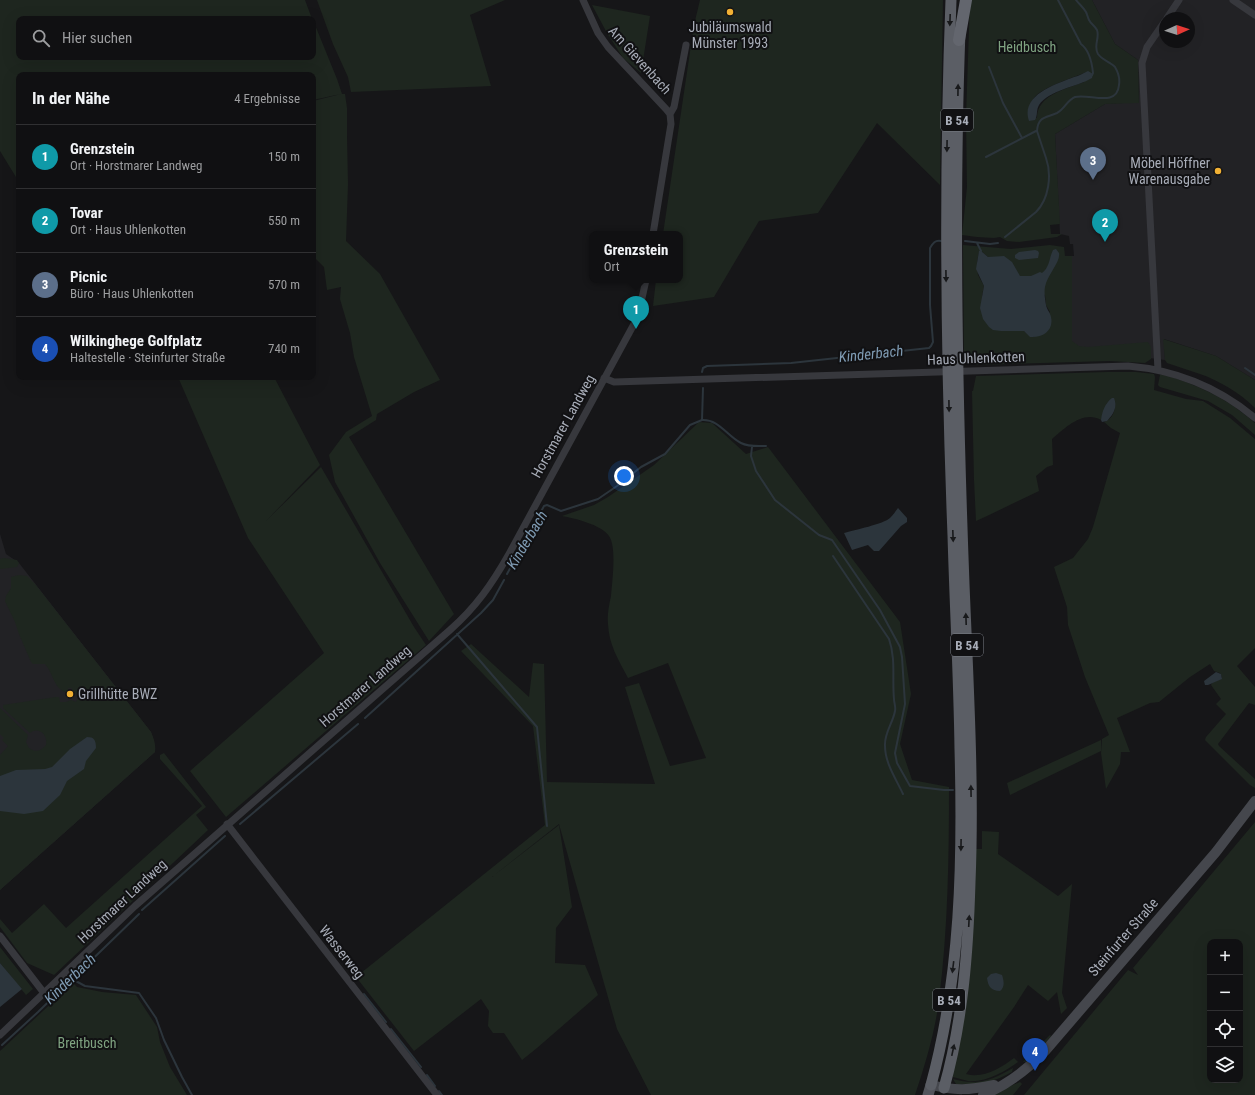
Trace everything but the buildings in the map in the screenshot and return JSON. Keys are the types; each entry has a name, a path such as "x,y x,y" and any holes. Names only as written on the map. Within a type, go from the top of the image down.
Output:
{"highway":[{"name":"B 54","path":"929,1090 940,1049 950,991 957,936 961,878 960,748 950,463 947,294 948,93 951,0"},
{"name":"B 54","path":"942,1091 956,1035 961,1005 968,935 971,862 971,774 957,343 956,199 961,0"},
{"path":"959,40 966,0"}],"main road":[{"name":"Steinfurter Straße","path":"983,1095 1005,1083 1030,1065 1052,1042 1216,852 1255,801"},
{"name":"Steinfurter Straße","path":"929,1090 973,1090 1005,1083"}],"street":[{"name":"Am Gievenbach","path":"584,0 598,33 608,47 670,114"},
{"path":"1171,12 1179,0"},
{"path":"1233,0 1255,15"},
{"path":"1158,370 1142,66 1147,47 1159,30"},
{"path":"653,231 671,124 670,114 674,107 686,45"},
{"name":"Horstmarer Landweg","path":"0,1035 135,906 450,630 477,603 491,584 509,554 636,318 645,283"},
{"name":"Haus Uhlenkotten","path":"604,378 614,382 1111,366 1133,367 1158,370 1180,376 1208,387 1234,402 1255,418"},
{"name":"Wasserweg","path":"227,824 437,1095"},
{"path":"0,936 44,993"}],"shaded area":[{"path":"1092,0 1255,0 1255,380 1216,356 1164,339 1165,360 1126,355 1072,353 1072,256 1074,256 1073,244 1070,244 1069,236 1060,234 1055,134 1105,104 1139,102 1138,60 1115,44"},
{"path":"1088,71 1093,74 1092,78 1049,96 1039,105 1035,120 1029,121 1028,112 1030,104 1035,97 1049,87"},
{"path":"1056,249 1059,253 1059,257 1046,282 1045,289 1046,305 1051,317 1051,326 1049,329 1043,335 1030,337 1024,331 1001,331 993,330 989,327 983,319 980,308 984,286 976,269 979,251 988,257 1004,256 1012,262 1020,276 1031,276 1045,271 1053,250"},
{"path":"1035,250 1039,253 1038,258 1019,260 1015,258 1015,255 1019,252"},
{"path":"1114,398 1115,401 1114,411 1107,421 1102,422 1101,417 1104,408 1107,402"},
{"path":"898,508 907,518 907,522 901,526 879,551 874,551 868,545 852,550 844,533 875,525 887,520"},
{"path":"0,534 6,554 19,563 151,732 155,752 0,890"},
{"path":"1216,672 1221,674 1222,679 1205,685 1204,681"},
{"path":"87,737 94,740 96,743 96,748 86,761 84,769 67,781 60,795 43,811 24,814 0,811 0,776 16,770 45,769 52,767 70,749"},
{"path":"0,963 22,989 0,1007"},
{"path":"996,973 1002,975 1003,979 1004,984 1000,991 992,989 987,981 987,978 991,974"}],"green space":[{"path":"0,0 305,0 311,16 16,16 16,60 316,60 316,27 342,94 345,94 347,108 348,184 346,241 380,274 440,380 414,392 377,414 376,420 349,437 454,614 429,641 380,563 335,482 329,455 346,432 372,416 354,357 350,333 340,299 341,287 327,290 324,267 316,259 316,100 341,94 316,99 316,72 16,72 16,177 0,151"},
{"path":"317,0 505,0 470,15 491,86 351,92 348,77 333,44"},
{"path":"700,0 943,0 940,185 877,123 818,213 759,221 714,297 653,306 656,283 683,283 683,231 663,231 694,25"},
{"name":"Heidbusch","path":"970,0 1092,0 1115,44 1138,60 1139,103 1105,104 1055,134 1060,224 1050,225 1051,234 1062,234 1057,237 1019,242 1007,241 1000,237 994,238 962,235 967,187 966,117","holes":["1086,72 1084,82 1061,90 1047,98 1038,110 1037,118 1028,112 1034,98 1044,90"]},
{"path":"592,5 650,16 641,73 623,58"},
{"path":"963,245 1011,249 1050,245 1064,247 1065,256 1072,256 1072,341 1079,346 1088,347 1148,342 1151,347 1151,359 1145,363 1109,361 977,365 966,363 964,358","holes":["981,251 1045,295 1046,305 1050,312 1034,337 1031,337 1024,331 1001,331 982,296 984,286 978,275 977,262 979,252"]},
{"path":"1163,339 1216,356 1255,380 1255,408 1236,392 1215,380 1167,363 1165,360"},
{"path":"1107,372 1136,372 1154,374 1154,390 1186,399 1203,401 1230,418 1255,439 1255,648 1237,666 1255,687 1255,705 1249,703 1218,744 1255,779 1255,788 1250,785 1205,740 1226,714 1216,704 1221,699 1211,685 1222,677 1220,673 1214,671 1210,664 1190,677 1159,702 1150,703 1117,718 1130,752 1121,752 1120,764 1106,789 1101,753 1102,739 1109,735 1085,677 1068,625 1067,607 1054,567 1073,558 1088,539 1093,527 1120,433 1104,422 1110,419 1113,414 1115,401 1113,398 1107,403 1101,420 1094,417 1081,419 1068,426 1052,439 1053,465 1047,467 1036,476 1039,491 976,521 972,391 976,376"},
{"path":"1162,374 1212,393 1234,406 1255,423 1255,435 1232,415 1208,401 1160,387 1158,385 1160,375"},
{"path":"179,380 276,380 320,465 266,521 321,467 426,645 226,817 190,771 324,653 248,538"},
{"path":"699,422 712,423 746,454 768,447 900,622 911,694 900,744 912,780 949,787 947,894 942,973 932,1036 915,1095 651,1095 617,1029 559,824 492,877 559,825 572,907 556,928 555,963 585,965 598,995 522,1060 504,1033 493,1033 488,1026 489,1011 481,999 414,1051 356,977 545,825 533,726 461,651 471,644 529,697 533,663 544,664 547,782 655,784 625,687 639,683 670,766 706,758 668,663 628,678 615,652 610,639 608,621 613,565 613,548 609,536 594,525 562,516 594,505 608,497 654,465"},
{"path":"4,558 17,560 19,563 17,567 0,569 0,559"},
{"path":"19,575 27,576 35,584 151,732 155,752 0,890 0,755 8,746 2,740 4,738 0,734 0,708 28,735 26,742 29,748 38,751 46,745 46,738 44,735 40,731 33,731 30,733 3,708 3,705 56,697 59,697 60,702 71,700 76,702 78,698 75,693 72,692 72,688 68,688 68,693 59,688 45,664 33,664 31,662 5,601 11,588 11,577"},
{"path":"1101,740 1101,751 1010,795 1007,783"},
{"path":"164,753 206,807 196,815 208,830 54,975 27,963 0,927 0,919 12,933 44,904 66,928 202,806 160,759 160,755"},
{"path":"1255,822 1255,1095 1024,1095 1128,970 1138,975 1133,968"},
{"path":"982,831 999,832 998,854 1058,896 1072,884 1062,993 1067,1008 1061,1014 1057,992 1048,1001 1028,985 966,1074 979,1075 992,1072 1014,1058 1018,1062 988,1079 968,1081 953,1077 953,1073 975,849 982,849"},
{"path":"0,947 33,989 26,995 0,963"},
{"name":"Breitbusch","path":"73,983 77,987 102,992 136,995 157,1027 160,1042 170,1067 187,1095 0,1095 0,1051"},
{"path":"1050,1035 1051,1036 1042,1048 1026,1062 1023,1062"},
{"path":"1013,1068 1012,1072 998,1079 986,1082 956,1084 953,1079 970,1082 984,1081"},
{"path":"1020,1082 1022,1084 1013,1095 989,1095"}],"waterway":[{"path":"1058,0 1081,44 1090,57 1093,73 1092,75"},
{"name":"Kinderbach","path":"1005,237 1036,212 1046,194 1049,172 1037,131 1041,120 1060,111 1070,100 1075,97 1108,98 1117,92 1119,83 1117,71 1115,67 1098,54 1096,48 1098,36 1097,30 1090,21 1085,10 1076,0"},
{"path":"989,67 1003,103 1022,138"},
{"path":"986,157 1036,131"},
{"name":"Kinderbach","path":"702,372 703,368 707,366 791,363 929,348 933,342 930,305 930,248 934,242 941,241"},
{"name":"Kinderbach","path":"965,241 990,244 998,243"},
{"path":"977,243 981,251"},
{"path":"1245,368 1255,375"},
{"name":"Kinderbach","path":"507,574 544,506 547,505 561,511 598,499 641,467 665,454 690,425 702,420 703,388"},
{"path":"702,420 713,422 741,443 753,446 766,446"},
{"path":"752,447 751,456 756,471 775,500 819,535 832,540 880,610 900,647 905,704 895,753 897,763 910,786 953,790"},
{"path":"833,556 889,639 893,662 893,692 895,710 885,741 885,752 891,771 903,794"},
{"name":"Kinderbach","path":"365,718 481,613 493,600 504,580"},
{"path":"457,634 537,727 547,826"},
{"name":"Kinderbach","path":"240,824 358,724"},
{"name":"Kinderbach","path":"142,910 225,836"},
{"name":"Kinderbach","path":"2,1045 139,914"},
{"path":"72,979 85,986 139,993 156,1018 164,1040 192,1095"},
{"path":"364,994 386,1022"},
{"path":"391,1029 421,1067"},
{"path":"427,1075 435,1086"},
{"path":"439,1091 442,1095"}],"place":[{"name":"Jubiläumswald Münster 1993","path":"730,12"},
{"name":"Möbel Höffner Warenausgabe","path":"1218,171"},
{"name":"Picnic","path":"1093,180"},
{"name":"Tovar","path":"1105,242"},
{"name":"Grenzstein","path":"636,329"},
{"name":"Grillhütte BWZ","path":"70,694"},
{"name":"Wilkinghege Golfplatz","path":"1035,1071"}]}
